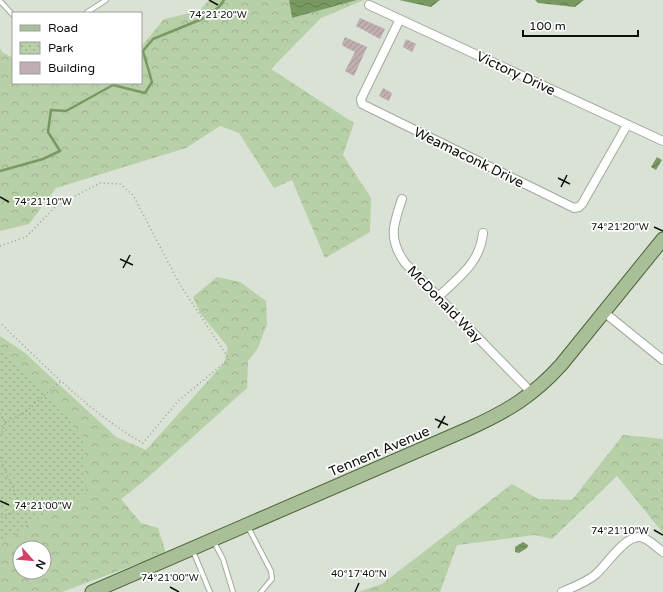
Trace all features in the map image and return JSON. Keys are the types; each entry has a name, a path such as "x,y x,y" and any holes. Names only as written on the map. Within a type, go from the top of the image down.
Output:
{"main road":[{"name":"Tennent Avenue","path":"92,592 497,416 532,393 561,365 605,313 663,239"}],"street":[{"name":"Victory Drive","path":"369,5 663,141"},
{"name":"Weamaconk Drive","path":"400,19 361,99 362,104 576,208 582,204 627,124"},
{"name":"McDonald Way","path":"402,199 393,228 396,248 405,263 532,393"},
{"path":"438,296 478,256 482,247 484,233"},
{"path":"605,313 663,360"},
{"path":"562,592 581,584 595,575 631,539 641,537 663,552"}],"lane":[{"path":"88,12 106,0"},
{"path":"0,1 12,14"},
{"path":"247,525 271,571 272,579 261,592"},
{"path":"212,540 223,559 233,592"},
{"path":"192,549 210,592"}],"path":[{"path":"0,246 26,237 56,206 100,184 120,184 133,195 179,283 229,359 178,401 143,443 118,429 61,380 0,323"},
{"path":"0,438 5,423 24,412 61,380"},
{"path":"0,413 5,423"},
{"path":"0,458 22,508 0,518"}],"green space":[{"path":"209,0 289,0 292,18 357,0 364,0 321,18 271,69 354,123 343,155 371,198 370,232 325,258 292,180 274,188 239,133 220,126 186,148 56,188 29,224 0,231 0,48 2,52 12,57 12,84 142,84 142,46 164,19 199,11"},
{"path":"217,277 240,282 266,301 267,324 258,348 248,361 247,388 144,481 121,499 141,523 158,528 166,553 62,592 0,592 0,546 30,521 86,496 0,404 0,336 25,353 116,437 146,450 224,363 228,347 200,313 193,297"},
{"path":"0,344 84,437 86,496 30,521 0,546"},
{"path":"623,435 663,439 663,533 617,476 552,539 535,535 457,545 440,592 358,592 382,584 512,484 538,499 572,500"}],"water":[{"path":"289,0 357,0 292,18"},
{"path":"399,0 440,0 431,7"},
{"path":"535,0 584,0 575,7 538,3"},
{"path":"657,157 662,160 656,170 651,167"},
{"path":"523,542 528,545 527,548 519,553 515,552 515,547"}],"building":[{"path":"360,18 385,29 380,39 356,26"},
{"path":"345,37 367,47 354,76 345,71 355,52 343,46 342,44"},
{"path":"406,39 416,44 412,52 403,47"},
{"path":"383,88 392,93 389,101 379,96"}],"waterway":[{"path":"0,171 43,159 60,151 48,132 51,110 66,111 113,85 145,93 152,82 143,51 153,39 202,19 219,7 224,0"}]}
